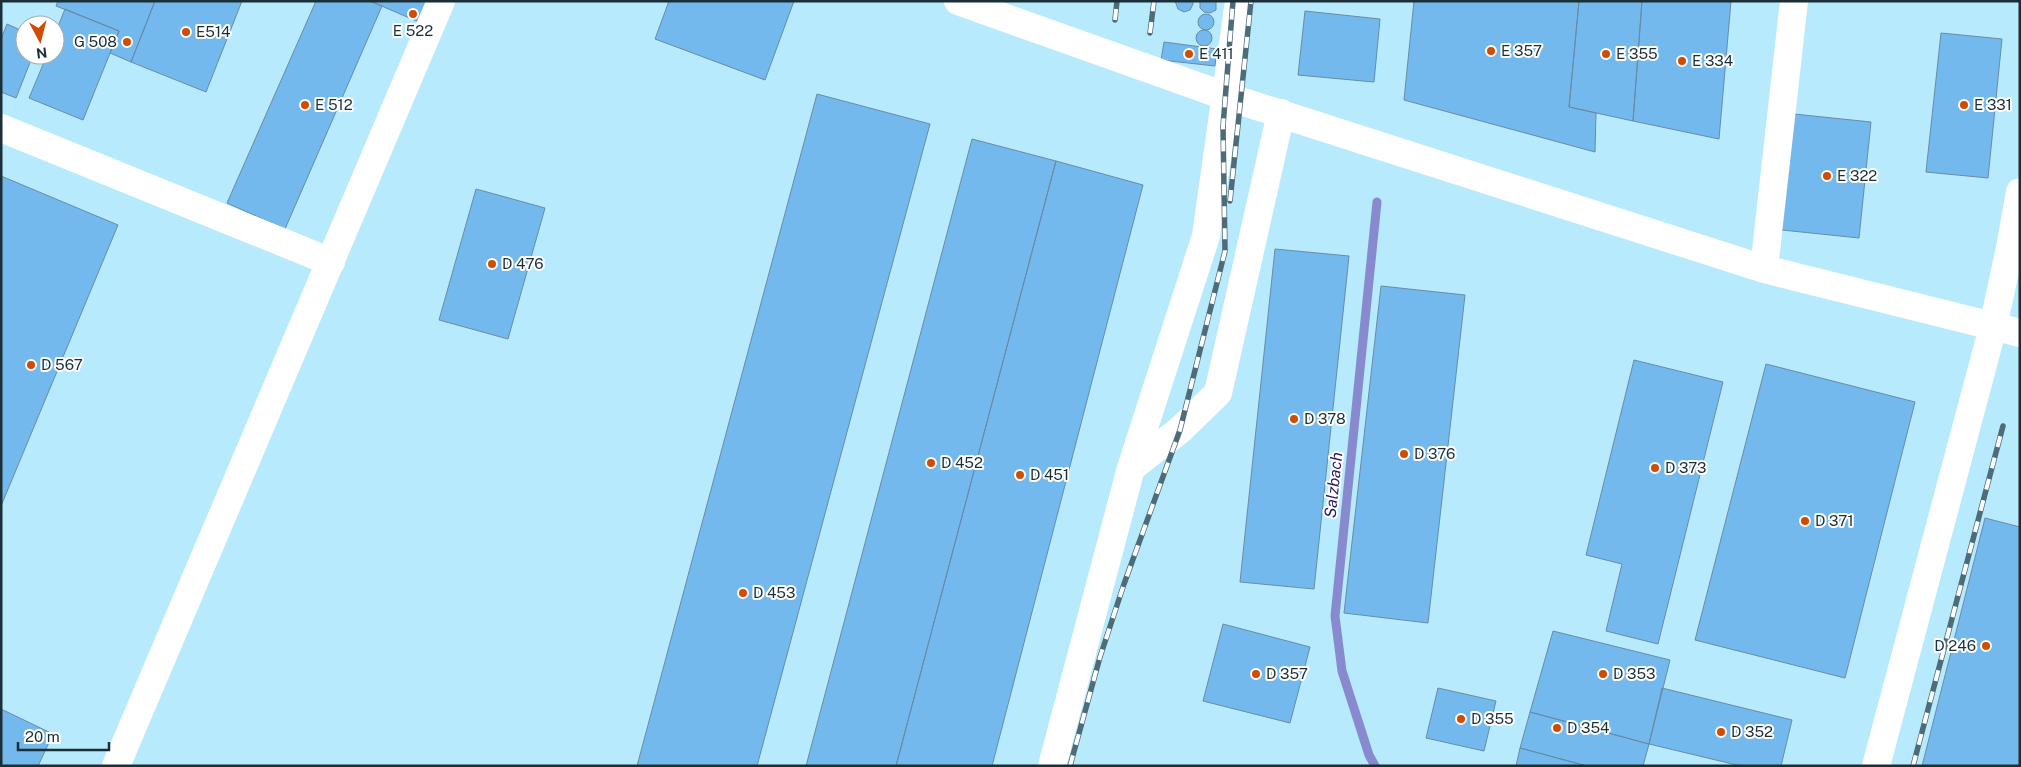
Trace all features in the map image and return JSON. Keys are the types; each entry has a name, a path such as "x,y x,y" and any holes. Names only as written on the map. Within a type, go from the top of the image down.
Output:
{"lane":[{"path":"116,766 441,1"},
{"path":"958,1 1225,96 1764,269 2020,333"},
{"path":"1052,766 1130,468 1206,236 1238,1"},
{"path":"1764,269 1794,1"},
{"path":"1130,468 1180,430 1218,393 1281,113"},
{"path":"1,128 331,262"},
{"path":"1876,766 1993,327 2020,192"}],"building":[{"name":"G 508","path":"58,1 155,1 131,62 110,53 119,31 56,6"},
{"name":"E514","path":"155,1 242,1 206,92 131,62"},
{"name":"E 512","path":"316,1 370,1 382,6 285,229 227,203"},
{"name":"E 522","path":"370,1 430,1 421,23"},
{"path":"669,1 794,1 765,80 655,39"},
{"path":"1175,1 1193,1 1193,4 1190,10 1184,12 1178,9"},
{"path":"1200,1 1216,1 1216,10 1210,13 1204,12 1200,8"},
{"name":"E 357","path":"1414,1 1579,1 1569,107 1596,113 1595,152 1404,100"},
{"name":"E 355","path":"1579,1 1642,1 1633,121 1569,107"},
{"name":"E 334","path":"1642,1 1731,1 1719,139 1633,121"},
{"path":"65,9 119,31 83,120 29,98 43,65 65,65 65,15 63,15"},
{"path":"1305,11 1380,19 1374,82 1298,75"},
{"path":"1206,14 1212,16 1214,22 1212,28 1206,30 1200,28 1198,22 1200,16"},
{"path":"7,24 15,28 15,65 29,65 16,98 1,92 1,39"},
{"path":"1204,30 1210,32 1212,38 1210,44 1204,46 1198,44 1196,38 1198,32"},
{"name":"E 331","path":"1941,33 2002,39 1988,178 1926,172"},
{"name":"E 411","path":"1164,42 1217,49 1215,66 1161,60"},
{"name":"D 453","path":"817,94 930,124 757,766 637,766"},
{"name":"E 322","path":"1794,114 1871,122 1859,238 1782,230"},
{"name":"D 452","path":"972,139 1056,161 896,766 806,766"},
{"name":"D 451","path":"1056,161 1143,185 992,766 896,766"},
{"name":"D 567","path":"1,176 118,225 1,506"},
{"name":"D 476","path":"476,189 545,208 508,339 439,320"},
{"name":"D 378","path":"1275,249 1349,256 1314,589 1240,582"},
{"name":"D 376","path":"1381,286 1465,295 1428,623 1344,613"},
{"name":"D 373","path":"1634,360 1723,382 1658,644 1606,631 1622,564 1586,555"},
{"name":"D 371","path":"1766,364 1915,402 1845,678 1695,640"},
{"name":"D 246","path":"1985,518 2020,527 2020,766 1922,766"},
{"name":"D 357","path":"1223,624 1310,647 1290,723 1203,701"},
{"name":"D 353","path":"1553,631 1670,660 1649,744 1530,712"},
{"name":"D 355","path":"1438,688 1496,701 1484,751 1426,738"},
{"name":"D 352","path":"1662,688 1792,720 1781,766 1741,766 1649,744"},
{"path":"1,709 53,734 38,766 1,766"},
{"name":"D 354","path":"1530,712 1649,744 1643,766 1587,766 1520,748"},
{"path":"1520,748 1587,766 1516,766"}],"waterway":[{"name":"Salzbach","path":"1375,766 1369,755 1342,671 1335,616 1377,202"}],"railway":[{"path":"1115,20 1117,1"},
{"path":"1150,33 1154,1"},
{"path":"1070,766 1100,657 1124,584 1180,430 1225,251 1223,126 1233,1"},
{"path":"1230,201 1251,1"},
{"path":"1913,766 2003,426"}],"place":[{"name":"E 522","path":"413,14"},
{"name":"E514","path":"186,32"},
{"name":"G 508","path":"127,42"},
{"name":"E 357","path":"1491,51"},
{"name":"E 411","path":"1189,54"},
{"name":"E 355","path":"1606,54"},
{"name":"E 334","path":"1682,61"},
{"name":"E 512","path":"305,105"},
{"name":"E 331","path":"1964,105"},
{"name":"E 322","path":"1827,176"},
{"name":"D 476","path":"492,264"},
{"name":"D 567","path":"31,365"},
{"name":"D 378","path":"1294,419"},
{"name":"D 376","path":"1404,454"},
{"name":"D 452","path":"931,463"},
{"name":"D 373","path":"1655,468"},
{"name":"D 451","path":"1020,475"},
{"name":"D 371","path":"1805,521"},
{"name":"D 453","path":"743,593"},
{"name":"D 246","path":"1986,646"},
{"name":"D 357","path":"1256,674"},
{"name":"D 353","path":"1603,674"},
{"name":"D 355","path":"1461,719"},
{"name":"D 354","path":"1557,728"},
{"name":"D 352","path":"1721,732"}]}
